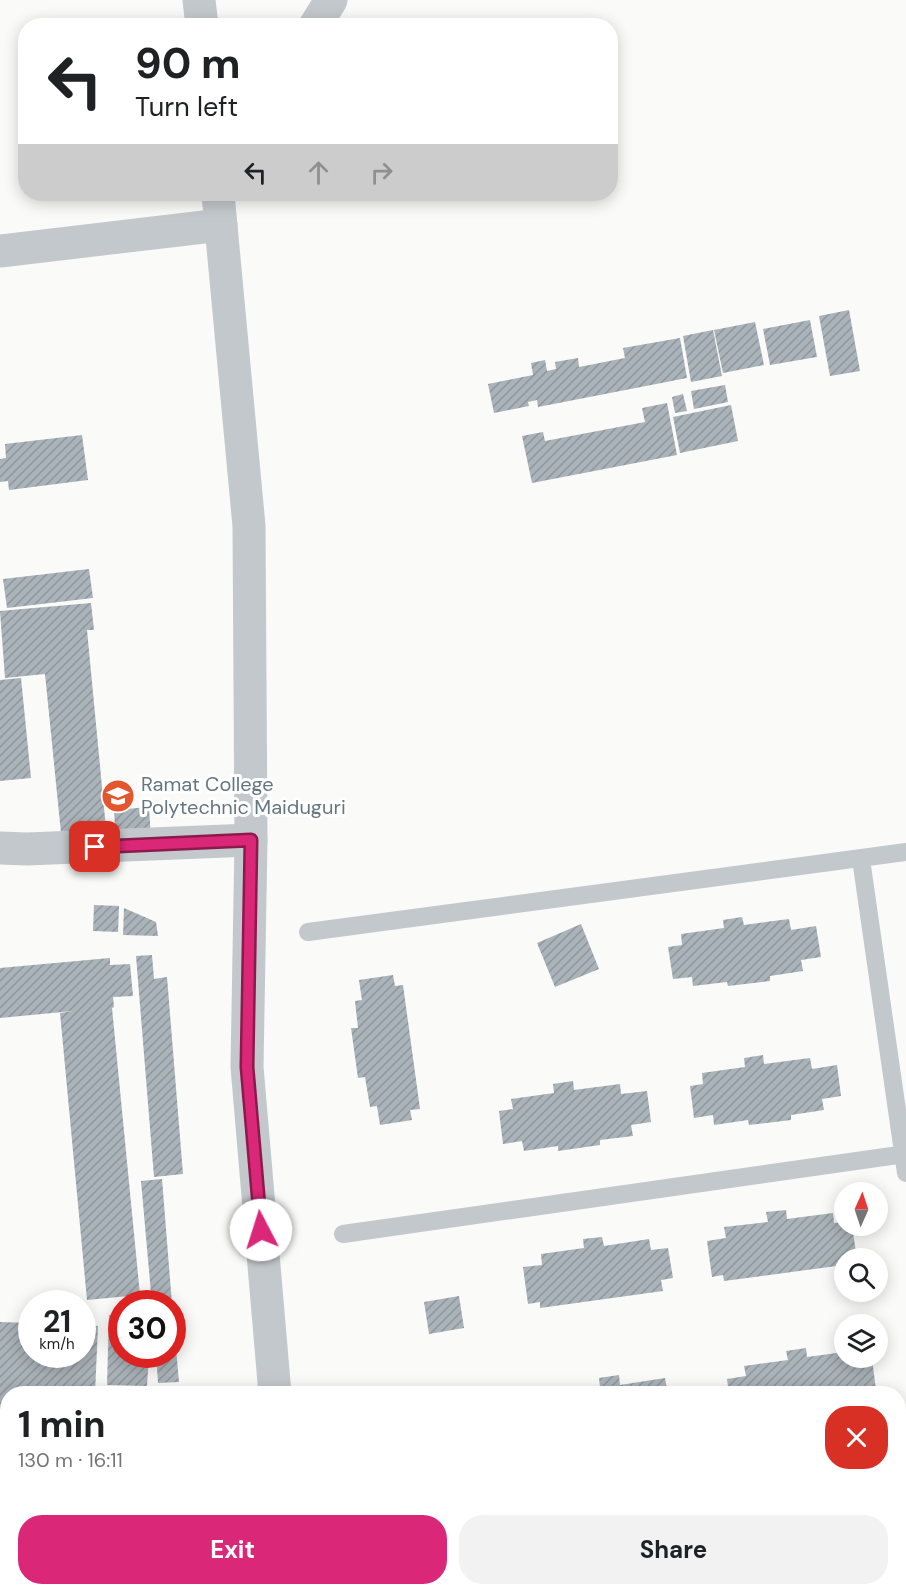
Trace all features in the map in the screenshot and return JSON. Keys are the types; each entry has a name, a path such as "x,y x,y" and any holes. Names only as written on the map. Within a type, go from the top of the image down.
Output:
{"street":[{"path":"199,0 201,18"},
{"path":"320,18 332,0"},
{"path":"0,251 220,209 249,526 251,840 247,1067 274,1386"},
{"path":"0,848 27,849 251,840"}],"lane":[{"path":"308,932 906,852"},
{"path":"861,859 906,1173"},
{"path":"343,1234 904,1154"}],"building":[{"path":"849,310 860,371 830,376 819,316"},
{"path":"810,320 817,357 770,365 763,329"},
{"path":"755,322 764,365 723,373 714,330"},
{"path":"713,330 722,376 691,382 683,336"},
{"path":"680,338 687,378 538,407 537,400 528,402 529,406 494,413 488,384 533,375 531,363 545,360 547,371 556,369 555,362 578,358 579,367 625,358 623,348"},
{"path":"725,385 728,402 694,409 691,391"},
{"path":"683,394 687,411 675,413 672,397"},
{"path":"667,403 677,455 532,483 522,436 543,432 545,441 645,422 642,408"},
{"path":"731,405 738,441 680,453 673,417"},
{"path":"82,435 88,480 9,490 8,481 0,482 0,459 6,458 5,444"},
{"path":"89,569 93,598 7,608 3,579"},
{"path":"91,603 94,630 87,630 107,839 62,843 45,674 5,678 0,611"},
{"path":"21,678 31,778 0,781 0,680"},
{"path":"149,807 151,839 116,841 114,810"},
{"path":"94,905 119,906 118,932 93,931"},
{"path":"124,908 156,922 158,936 123,935"},
{"path":"742,917 744,925 789,919 791,930 816,926 821,957 801,960 803,971 770,976 770,981 728,986 727,982 693,986 692,977 673,979 668,947 682,945 681,934 724,928 723,920"},
{"path":"581,924 599,969 555,987 537,943"},
{"path":"152,955 154,979 167,977 183,1174 154,1177 136,956"},
{"path":"110,958 110,965 130,964 133,996 113,997 114,1007 112,1008 140,1290 108,1290 108,1298 96,1299 96,1290 86,1290 60,1013 73,1011 0,1018 0,968"},
{"path":"393,975 395,986 403,985 420,1109 410,1110 412,1120 380,1125 377,1106 370,1107 365,1077 358,1078 351,1028 358,1028 355,1001 362,1000 359,980"},
{"path":"763,1055 764,1064 810,1058 812,1069 837,1065 841,1096 822,1099 824,1110 791,1115 791,1120 749,1125 748,1120 714,1125 713,1115 694,1118 690,1086 703,1084 702,1073 745,1067 744,1058"},
{"path":"573,1081 574,1090 620,1084 621,1094 647,1091 651,1122 631,1125 633,1136 600,1140 600,1145 558,1151 558,1146 524,1151 522,1141 503,1144 499,1111 513,1109 511,1099 554,1093 553,1084"},
{"path":"162,1179 171,1290 151,1290 141,1181"},
{"path":"786,1210 787,1219 833,1213 834,1236 854,1236 855,1248 834,1248 834,1266 724,1281 723,1275 712,1277 707,1241 726,1238 724,1227 768,1222 766,1212"},
{"path":"602,1237 604,1246 649,1239 651,1250 668,1248 673,1278 661,1280 663,1291 540,1308 540,1302 528,1304 523,1267 542,1265 541,1254 584,1248 583,1239"},
{"path":"459,1296 464,1328 429,1334 424,1302"},
{"path":"0,1322 18,1323 18,1368 96,1368 96,1326 98,1326 95,1386 0,1386"},
{"path":"806,1348 807,1357 834,1353 834,1368 873,1368 875,1386 728,1386 727,1379 746,1376 744,1366 788,1360 786,1351"},
{"path":"108,1350 108,1368 148,1368 147,1386 107,1385"},
{"path":"157,1368 178,1368 179,1382 158,1383"},
{"path":"619,1375 620,1385 665,1378 666,1386 600,1386 599,1378"}],"place":[{"name":"Ramat College Polytechnic Maiduguri","path":"118,796"}],"route":[{"path":"95,847 251,840 247,1067 261,1230"}]}
